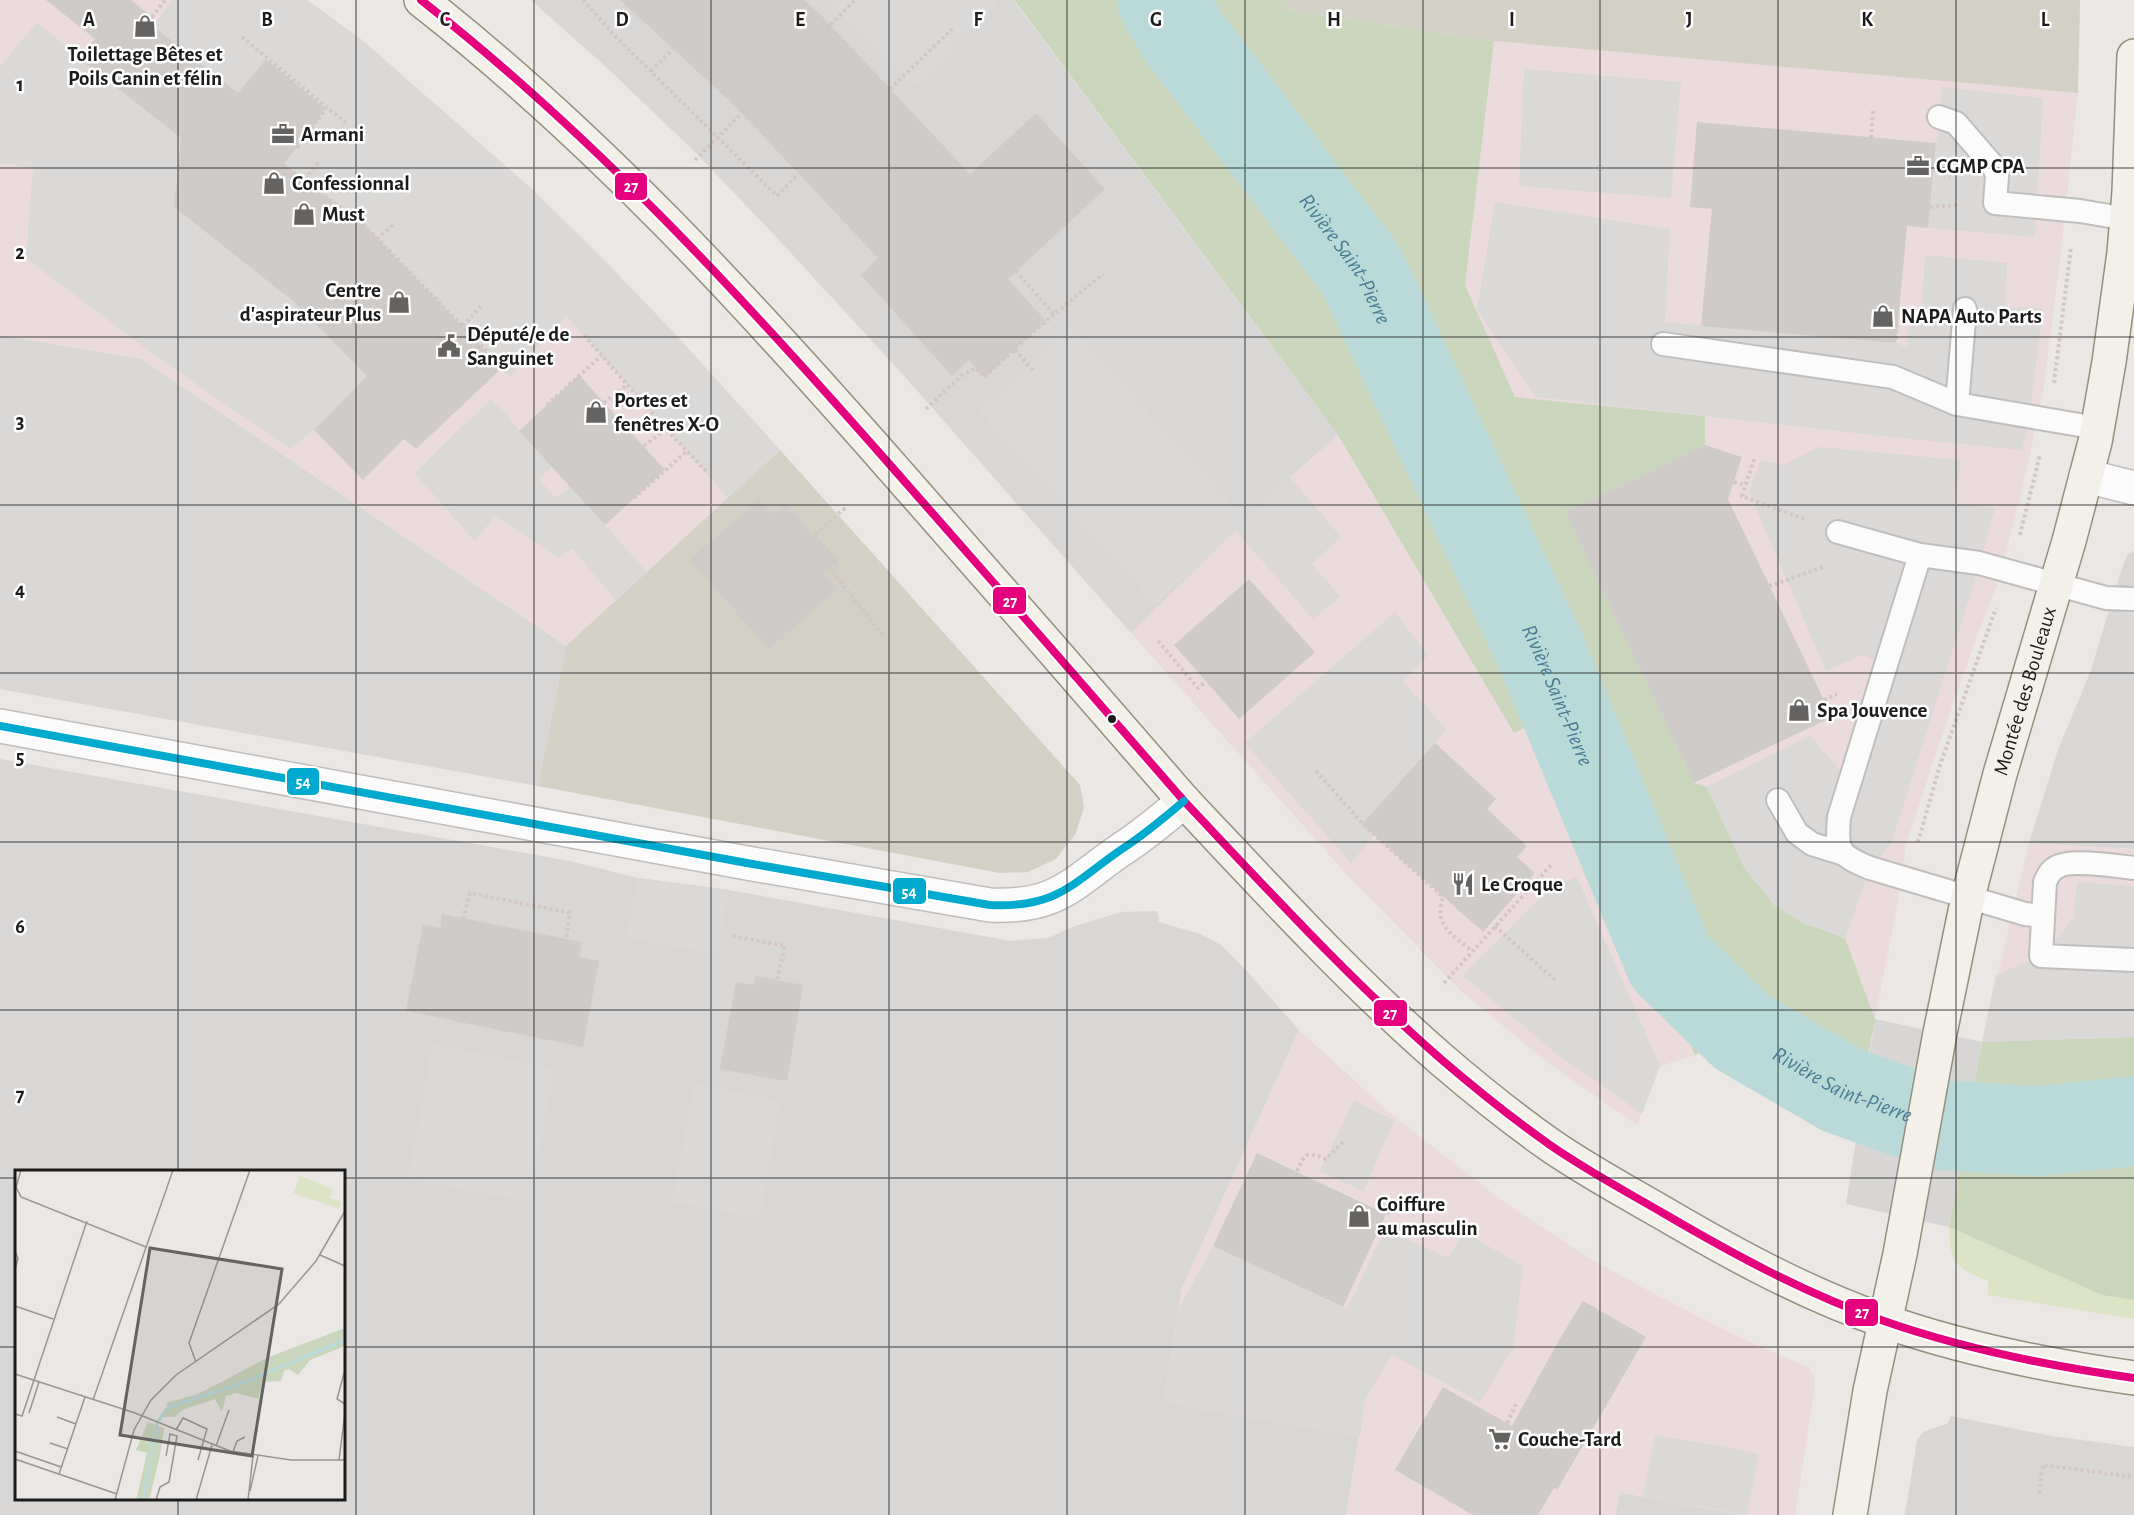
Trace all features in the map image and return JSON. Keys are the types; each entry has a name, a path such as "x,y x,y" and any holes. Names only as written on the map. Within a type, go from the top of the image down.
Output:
{"main road":[{"path":"421,0 515,78 601,156 718,274 795,357 1184,801 1369,994 1444,1062 1534,1133 1611,1184 1733,1253 1832,1302 1886,1322 2016,1357 2134,1378"},
{"name":"Montée des Bouleaux","path":"1850,1515 1870,1391 1907,1217 1940,1033 1968,897 2027,678 2086,476 2097,428 2113,336 2127,219 2134,56"}],"street":[{"path":"2086,476 2134,488"},
{"path":"0,726 736,861 990,905 1023,904 1059,894 1135,842 1184,801"}],"lane":[{"path":"1939,117 1956,123 1994,167 1998,176 1995,203 2080,211 2127,219"},
{"path":"1957,404 1965,309"},
{"path":"1663,344 1893,377 1957,404 2097,428"},
{"path":"1838,532 1920,555 1979,563 2106,598 2134,599"},
{"path":"1842,853 1838,838 1839,818 1920,555"},
{"path":"1778,800 1797,833 1812,844 1842,853 1853,861 1870,868 2025,914 2043,916"},
{"path":"2134,868 2070,863 2059,865 2050,871 2045,882 2041,956 2134,960"}],"path":[{"path":"152,17 165,0"},
{"path":"583,0 615,36 777,196 798,174"},
{"path":"694,160 855,0"},
{"path":"890,89 952,28"},
{"path":"242,37 347,124"},
{"path":"651,71 673,49"},
{"path":"297,148 327,109"},
{"path":"1871,138 1873,111"},
{"path":"304,180 318,163"},
{"path":"283,165 367,228 493,358 426,427"},
{"path":"377,239 394,224"},
{"path":"2053,392 2072,242"},
{"path":"1016,271 1054,314"},
{"path":"926,409 962,375 976,368 984,377 1102,274"},
{"path":"463,326 481,306"},
{"path":"584,335 706,471"},
{"path":"1014,350 1033,370"},
{"path":"547,405 602,355"},
{"path":"604,404 628,384"},
{"path":"644,446 666,429"},
{"path":"2018,542 2042,447"},
{"path":"634,498 688,451"},
{"path":"1754,459 1742,496 1838,532"},
{"path":"1734,482 1745,485"},
{"path":"845,508 814,536 837,562 830,569 883,635"},
{"path":"1769,586 1787,580"},
{"path":"1917,844 1940,765 1998,602"},
{"path":"1158,641 1198,688 1206,681"},
{"path":"1316,771 1363,824 1443,897"},
{"path":"1444,983 1552,864"},
{"path":"463,919 470,893 570,913 566,939"},
{"path":"1447,894 1443,897 1438,915 1443,925 1472,951"},
{"path":"1495,926 1555,980"},
{"path":"733,936 785,946 777,980"},
{"path":"1297,1171 1307,1155 1316,1155 1326,1159 1344,1141"},
{"path":"1387,1213 1423,1200"},
{"path":"1507,1423 1517,1402"},
{"path":"2039,1493 2043,1465 2134,1478"}],"shaded area":[{"path":"0,0 307,0 362,40 533,190 677,336 780,450 566,646 141,359 0,335"},
{"path":"172,0 307,0 362,40 533,190 677,336 780,450 728,498 566,316 510,377 377,239 283,165 326,109 267,59 178,168 174,207 293,301 367,376 314,430 290,449 150,352 26,258 33,168 0,163 0,67 37,22 148,112 191,57 153,26"},
{"path":"531,0 1013,0 1338,435 1131,633 905,377 779,240 694,151 605,66"},
{"path":"825,0 1000,0 915,87"},
{"path":"1281,0 2080,0 2078,93 1494,41 1288,10"},
{"path":"1494,41 2078,93 2043,392 2022,491 1999,580 1937,750 1906,845 1896,913 1875,1019 1845,938 1801,922 1745,869 1707,787 1694,783 1565,512 1705,445 1705,417 1515,397 1465,285"},
{"path":"1524,69 1681,82 1671,198 1519,186"},
{"path":"1942,87 2043,98 2035,237 1928,228"},
{"path":"1495,202 1670,229 1665,322 1896,343 1907,347 1910,316 1922,315 1925,255 2007,263 2005,307 2043,308 2029,417 2022,450 1536,397 1477,310"},
{"path":"1070,326 1246,520 1290,477 1341,537 1312,564 1340,596 1314,620 1236,531 1155,605 979,411"},
{"path":"0,335 141,359 566,646 538,786 0,689"},
{"path":"491,399 506,413 552,467 539,479 556,498 570,486 647,572 616,601 572,548 559,558 495,516 475,541 414,473"},
{"path":"1338,435 1514,732 1544,718 1695,1055 1660,1066 1637,1125 1548,1063 1461,991 1351,879 1131,633 1290,477"},
{"path":"1819,447 1961,460 1954,503 1995,508 1974,583 1891,844 1870,868 1845,938 1801,922 1774,905 1745,869 1707,787 1810,736 1850,781 1886,664 1862,655 1826,671 1749,492 1761,460 1782,465"},
{"path":"780,450 1080,785 1084,807 1076,833 1056,859 1028,872 1000,873 538,786 566,646"},
{"path":"2134,551 2134,849 2029,843 2058,750 2091,670 2122,568 2128,554"},
{"path":"2134,591 2134,671 2126,671 2131,599"},
{"path":"1395,612 1428,655 1403,681 1447,730 1363,823 1375,835 1351,863 1245,743"},
{"path":"0,759 570,861 638,878 729,890 1011,941 1048,938 1072,927 1121,912 1157,911 1159,922 1200,934 1221,945 1299,1030 1182,1288 1164,1402 1360,1435 1346,1515 0,1515"},
{"path":"2029,843 2134,849 2134,1037 1982,1042"},
{"path":"1577,877 1660,1066 1642,1114 1557,1054 1463,976 1552,886"},
{"path":"638,878 729,890 717,954 626,937"},
{"path":"2077,882 2134,886 2134,1037 1982,1042 1996,975 2041,956 2074,918"},
{"path":"1299,1030 1391,1114 1505,1203 1589,1258 1662,1298 1741,1338 1808,1367 1814,1377 1815,1385 1795,1515 1743,1515 1620,1492 1615,1515 1346,1515 1359,1435 1164,1402 1182,1288"},
{"path":"433,1044 555,1069 529,1201 408,1180"},
{"path":"694,1084 780,1101 760,1218 672,1202"},
{"path":"1354,1100 1394,1121 1363,1191 1320,1171"},
{"path":"1385,1229 1448,1258 1464,1232 1523,1266 1513,1349 1480,1402 1392,1355 1365,1400 1360,1435 1164,1402 1179,1309 1213,1246 1347,1310"},
{"path":"1951,1416 2052,1436 2134,1447 2134,1515 1905,1515 1917,1440 1923,1432 1948,1423"},
{"path":"1655,1436 1759,1454 1747,1515 1643,1497"},
{"path":"1620,1492 1643,1497 1743,1515 1615,1515"}],"green space":[{"path":"1014,0 1281,0 1288,10 1494,41 1465,285 1515,397 1705,416 1705,445 1565,512 1694,783 1707,787 1745,869 1801,922 1845,938 1875,1019 1863,1084 1844,1078 1754,1026 1695,1055 1544,718 1514,733 1338,435"},
{"path":"2134,1037 2134,1300 2102,1295 1949,1227 1982,1042"},
{"path":"1949,1227 2102,1295 2134,1300 2134,1319 1988,1295 1988,1281 1968,1272 1956,1263 1951,1249"}],"pier":[{"path":"1875,1019 1982,1042 1949,1227 1846,1204"}],"building":[{"path":"46,0 131,0 157,21 153,26 238,93 266,59 326,109 284,164 367,228 502,368 416,449 404,439 363,480 314,430 367,376 293,301 174,207 181,138 80,59 95,39"},
{"path":"620,0 804,0 821,15 970,174 1036,113 1105,189 1008,279 1046,321 984,377 969,360 952,376 861,275 878,258 735,106"},
{"path":"1697,122 1936,143 1928,228 1907,226 1896,343 1701,326 1712,209 1690,207"},
{"path":"579,375 665,470 605,525 519,431"},
{"path":"1705,445 1742,457 1728,499 1832,717 1694,783 1565,512"},
{"path":"759,499 773,515 786,504 837,562 824,574 837,589 769,649 690,560"},
{"path":"1249,579 1315,652 1239,719 1174,645"},
{"path":"1435,743 1496,799 1487,809 1527,846 1517,857 1535,873 1483,932 1362,824"},
{"path":"442,914 582,942 579,957 599,961 583,1047 406,1011 423,925 440,928"},
{"path":"755,976 803,985 787,1081 720,1069 736,982 754,985"},
{"path":"1257,1153 1386,1214 1343,1307 1213,1246"},
{"path":"1583,1301 1646,1337 1557,1490 1554,1488 1538,1515 1473,1515 1395,1470 1443,1387 1512,1426"}],"waterway":[{"name":"Rivière Saint-Pierre","path":"1162,0 1183,36 1361,270 1541,652 1670,962 1742,1032 1842,1090 1939,1125 2038,1131 2134,1121"}],"transit line":[{"name":"27","path":"421,0 548,107 667,222 781,342 1184,801 1342,966 1408,1030 1482,1093 1536,1135 1592,1172 1743,1258 1798,1286 1884,1321 1945,1340 2039,1362 2134,1378"},
{"name":"54","path":"0,726 747,863 990,905 1032,902 1062,891 1138,838 1184,801"}],"place":[{"name":"Toilettage Bêtes et Poils Canin et félin","path":"145,26"},
{"name":"Armani","path":"283,134"},
{"name":"CGMP CPA","path":"1918,166"},
{"name":"Confessionnal","path":"274,183"},
{"name":"Must","path":"304,214"},
{"name":"Centre d'aspirateur Plus","path":"399,302"},
{"name":"NAPA Auto Parts","path":"1883,316"},
{"name":"Député/e de Sanguinet","path":"449,346"},
{"name":"Portes et fenêtres X-O","path":"596,412"},
{"name":"Spa Jouvence","path":"1799,710"},
{"name":"Le Croque","path":"1463,884"},
{"name":"Coiffure au masculin","path":"1359,1216"},
{"name":"Couche-Tard","path":"1500,1439"}]}
